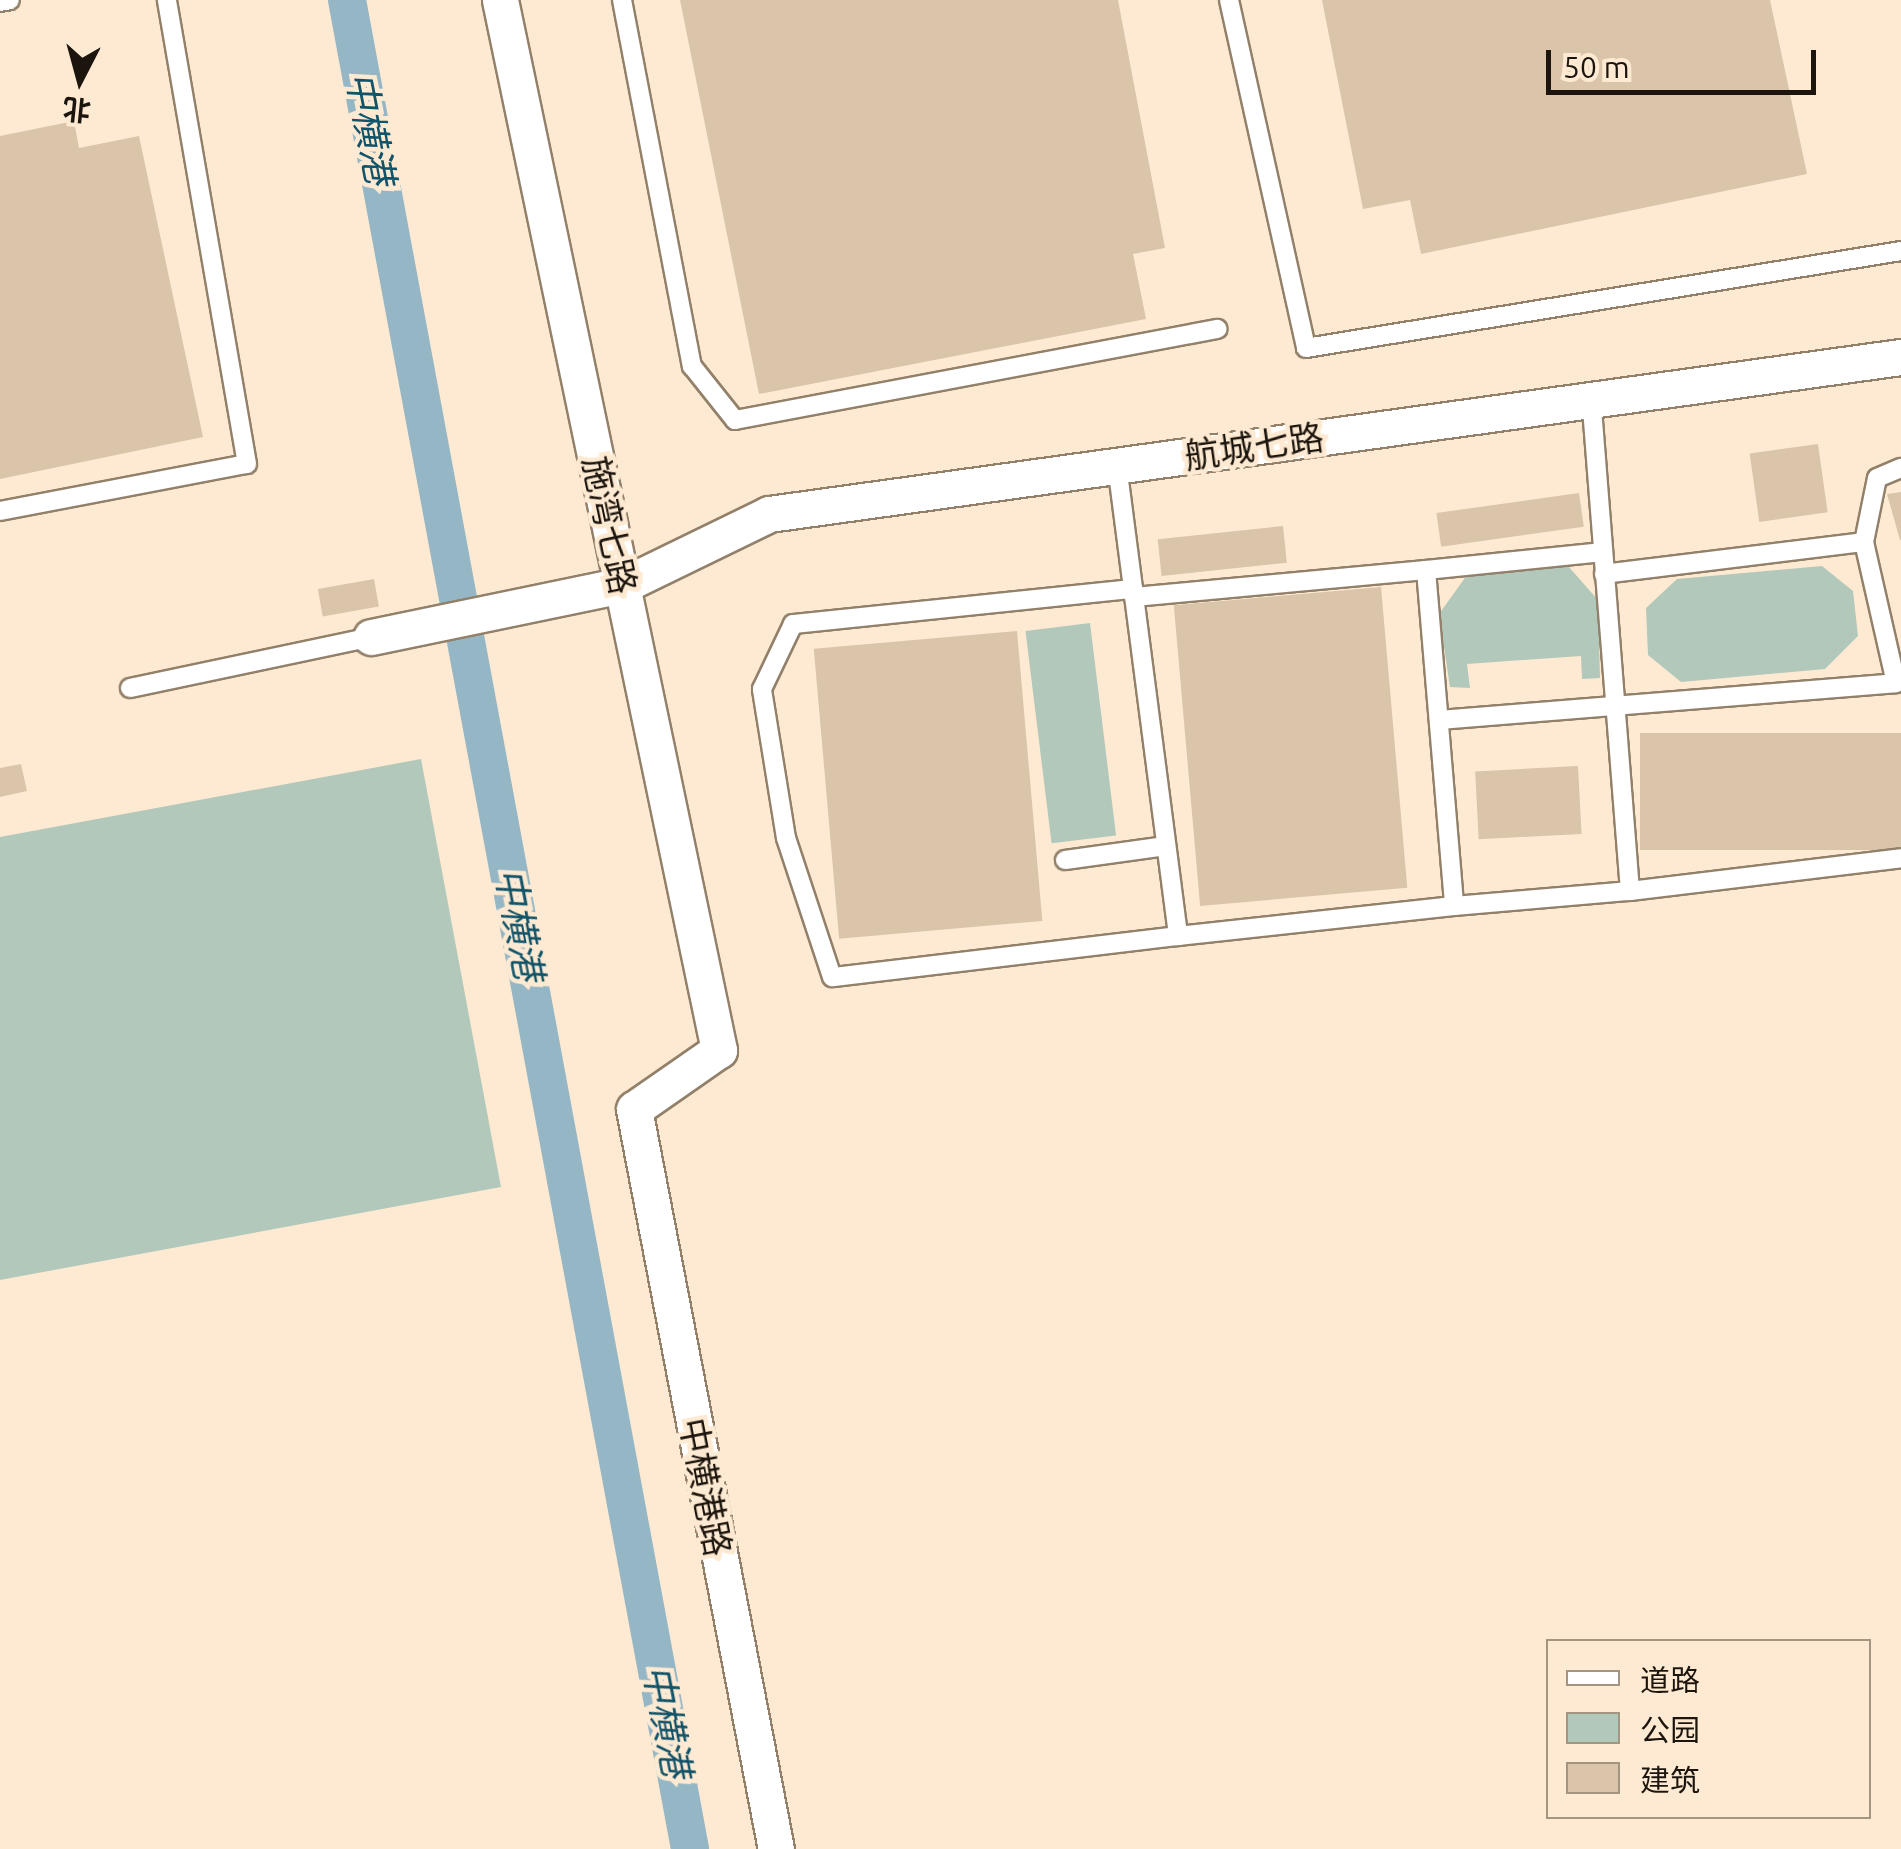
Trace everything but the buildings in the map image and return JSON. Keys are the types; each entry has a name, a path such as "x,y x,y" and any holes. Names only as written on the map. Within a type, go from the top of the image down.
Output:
{"street":[{"name":"施湾七路","path":"500,0 720,1050 634,1110 636,1126"},
{"name":"航城七路","path":"370,636 623,585 769,514 1901,357"},
{"name":"中横港路","path":"636,1126 776,1849"}],"lane":[{"path":"0,2 10,0"},
{"path":"0,511 246,464 168,0"},
{"path":"622,0 692,366 735,420 1218,329"},
{"path":"1229,0 1306,348 1901,252"},
{"path":"1591,400 1630,892"},
{"path":"1117,465 1178,936"},
{"path":"1439,720 1898,683 1864,542 1876,478 1901,468"},
{"path":"1604,574 1864,542"},
{"path":"1602,552 793,624 762,688 786,838 832,977 1454,906 1630,892 1901,858"},
{"path":"1426,570 1454,906"},
{"path":"130,688 370,636"},
{"path":"1065,860 1166,846"}],"green space":[{"path":"1568,566 1598,600 1600,678 1582,679 1581,656 1467,664 1470,688 1450,687 1439,614 1467,575"},
{"path":"1822,566 1853,591 1858,636 1825,669 1681,682 1648,655 1646,608 1677,579"},
{"path":"1090,623 1116,835 1052,843 1025,631"},
{"path":"421,759 501,1187 0,1280 0,837"}],"waterway":[{"name":"中横港","path":"347,0 690,1849"}]}
